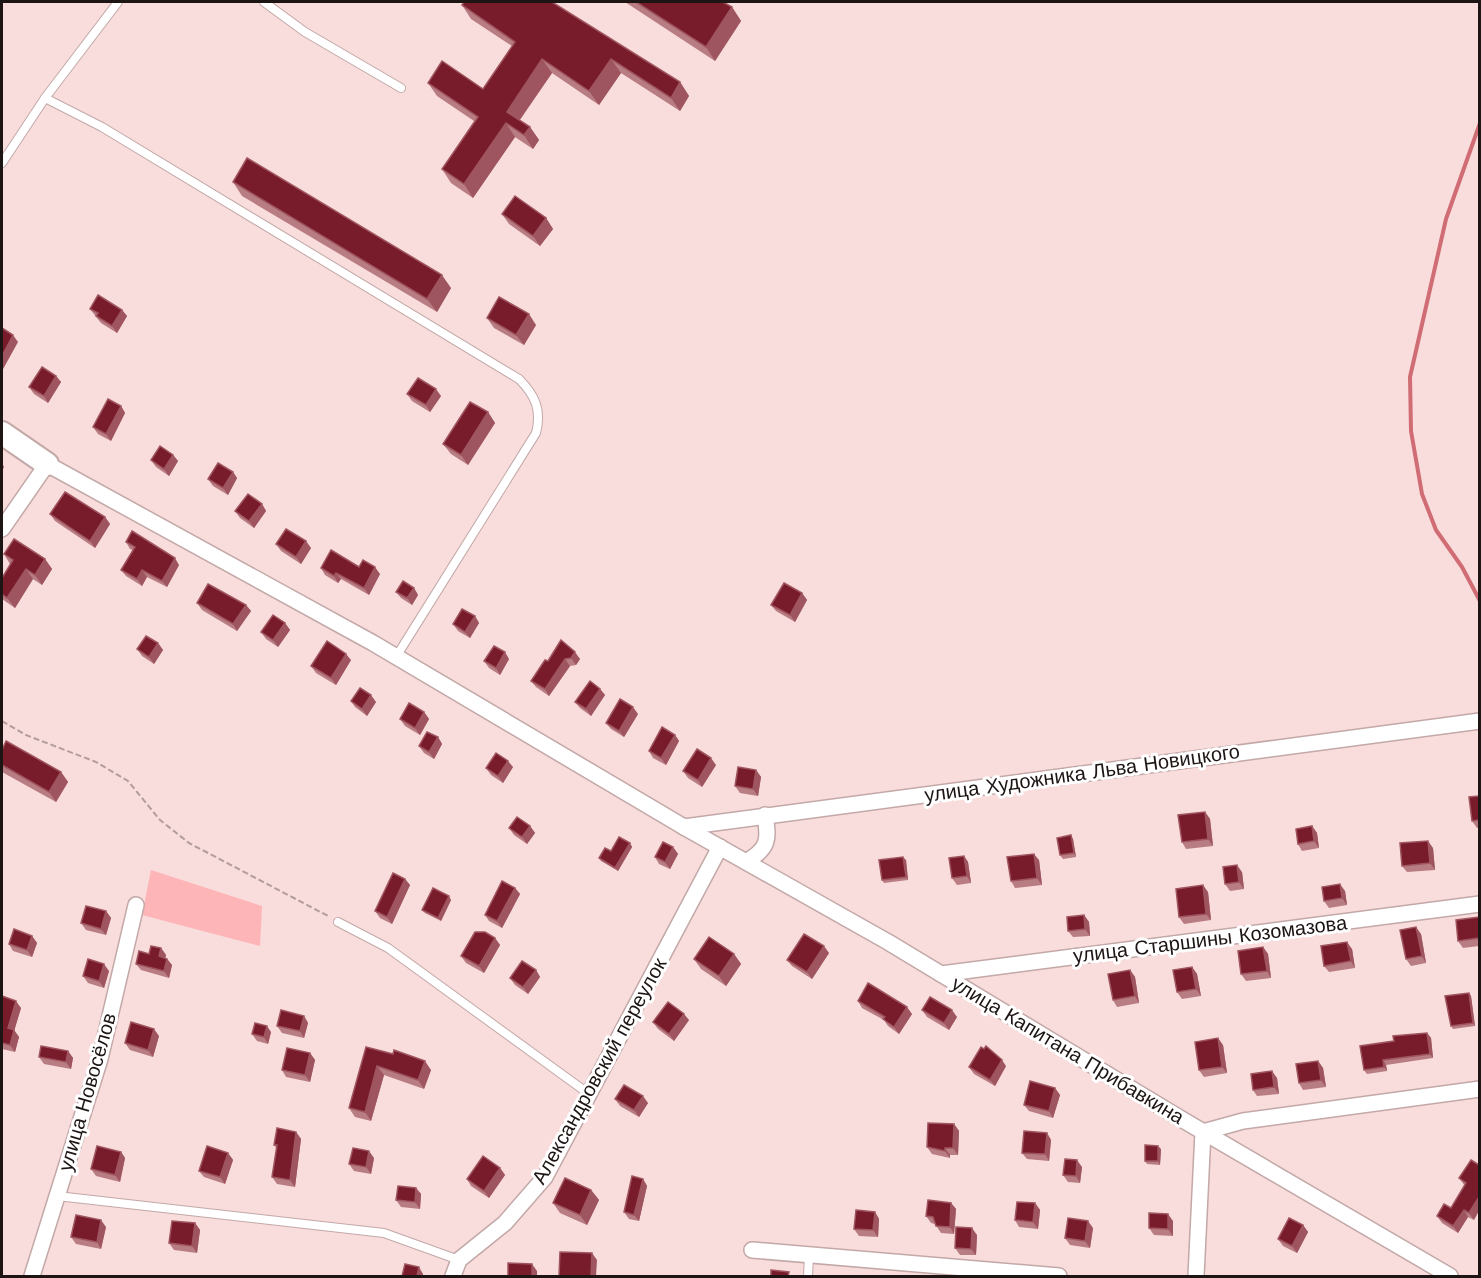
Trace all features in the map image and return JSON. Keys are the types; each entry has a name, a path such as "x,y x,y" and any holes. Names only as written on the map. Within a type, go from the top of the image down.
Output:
{"street":[{"path":"2,433 47,464 2,529"},
{"name":"улица Капитана Прибавкина","path":"47,464 396,657 941,974 1203,1132 1450,1276"},
{"name":"улица Художника Льва Новицкого","path":"684,826 1479,721"},
{"path":"746,862 760,853 767,842 765,815"},
{"name":"Александровский переулок","path":"459,1260 505,1224 545,1176 720,847"},
{"name":"улица Старшины Козомазова","path":"941,974 1479,904"},
{"name":"улица Новосёлов","path":"32,1276 100,1059 136,905"},
{"path":"1196,1276 1203,1132 1243,1121 1479,1089"},
{"path":"752,1250 1059,1276"},
{"path":"453,1276 459,1260"}],"lane":[{"path":"2,163 45,98 118,2"},
{"path":"264,2 305,32 401,88"},
{"path":"45,98 102,127 519,379 532,393 540,418 536,433 396,657"},
{"path":"338,922 388,948 589,1094"},
{"path":"57,1196 384,1233 459,1260"},
{"path":"808,1276 809,1255"}],"path":[{"path":"2,721 26,735 96,762 128,782 160,820 189,843 338,922"}],"shaded area":[{"path":"151,870 262,906 260,946 142,915"}],"building":[{"path":"464,2 552,2 680,82 671,98 611,59 589,91 542,59 507,112 530,127 524,135 506,123 464,184 442,169 478,117 428,83 442,61 483,89 515,42 462,5"},
{"path":"636,2 723,2 732,7 706,47"},
{"path":"247,158 442,275 427,299 233,182"},
{"path":"515,196 546,218 533,236 502,214"},
{"path":"98,295 122,310 112,326 96,316 98,313 90,309"},
{"path":"499,297 529,314 516,335 487,318"},
{"path":"2,328 13,335 2,356"},
{"path":"42,367 56,376 44,396 29,387"},
{"path":"418,378 436,389 426,405 407,394"},
{"path":"108,399 121,406 106,434 93,427"},
{"path":"470,402 488,412 461,455 443,444"},
{"path":"160,446 173,455 164,469 151,460"},
{"path":"218,463 233,472 223,488 208,479"},
{"path":"65,492 105,517 90,541 50,514"},
{"path":"248,494 262,504 249,521 235,511"},
{"path":"286,529 306,541 296,557 276,544"},
{"path":"132,531 175,558 162,581 142,570 137,579 121,570 135,547 126,542"},
{"path":"14,539 45,559 35,575 26,569 7,598 2,594 2,578 13,560 4,554"},
{"path":"331,550 359,567 363,560 375,567 364,588 321,568"},
{"path":"403,581 414,588 407,598 396,592"},
{"path":"784,583 802,593 790,615 771,605"},
{"path":"208,584 246,605 233,624 197,603"},
{"path":"462,609 475,616 465,632 453,624"},
{"path":"273,615 285,623 273,640 261,632"},
{"path":"146,636 158,643 149,657 137,649"},
{"path":"561,640 575,652 571,658 565,659 545,689 531,681 545,660 548,661"},
{"path":"327,641 346,654 331,678 311,666"},
{"path":"494,646 505,652 496,668 484,661"},
{"path":"590,681 600,689 586,709 575,702"},
{"path":"360,688 371,695 362,709 351,701"},
{"path":"620,699 633,707 619,731 606,723"},
{"path":"409,703 424,712 415,728 400,719"},
{"path":"662,727 675,735 661,758 649,751"},
{"path":"427,732 438,737 429,752 419,746"},
{"path":"6,741 61,772 49,792 2,765 2,750"},
{"path":"697,749 711,758 698,780 683,771"},
{"path":"496,753 508,761 498,776 486,768"},
{"path":"738,767 756,770 753,789 735,786"},
{"path":"1479,796 1479,820 1472,821 1469,797"},
{"path":"1205,812 1208,839 1182,842 1178,815"},
{"path":"517,817 530,826 522,837 509,828"},
{"path":"1312,826 1314,841 1298,844 1296,829"},
{"path":"1071,835 1074,853 1060,855 1057,838"},
{"path":"619,837 630,843 615,868 599,858 605,848 611,851"},
{"path":"1428,841 1430,863 1402,866 1400,843"},
{"path":"663,842 673,847 665,862 655,857"},
{"path":"1034,854 1037,878 1011,881 1007,857"},
{"path":"964,856 967,876 952,878 949,858"},
{"path":"903,857 906,877 882,880 879,860"},
{"path":"1237,865 1239,882 1225,884 1223,867"},
{"path":"393,873 405,879 387,917 375,911"},
{"path":"502,881 515,888 497,921 485,915"},
{"path":"1340,884 1342,898 1324,901 1322,887"},
{"path":"1203,885 1206,914 1179,917 1176,889"},
{"path":"433,888 449,896 438,918 422,910"},
{"path":"86,906 106,911 101,929 81,923"},
{"path":"1084,915 1085,929 1068,931 1067,917"},
{"path":"1479,917 1479,938 1458,941 1456,920"},
{"path":"1416,927 1422,956 1406,959 1400,930"},
{"path":"14,929 32,936 27,950 9,944"},
{"path":"475,932 485,932 495,938 479,966 461,956"},
{"path":"804,934 824,946 807,972 787,960"},
{"path":"709,937 734,954 719,976 694,959"},
{"path":"1347,942 1351,961 1324,966 1321,946"},
{"path":"151,946 161,948 159,956 167,959 164,971 136,964 139,951 149,954"},
{"path":"1263,947 1267,971 1241,974 1238,951"},
{"path":"88,959 104,964 99,981 83,976"},
{"path":"522,961 536,970 523,987 510,978"},
{"path":"1192,967 1196,989 1177,992 1173,970"},
{"path":"1130,970 1135,996 1113,1000 1108,974"},
{"path":"868,983 907,1007 894,1027 883,1019 885,1017 858,1001"},
{"path":"1469,993 1473,1023 1451,1026 1445,996"},
{"path":"2,996 16,1001 8,1028 14,1030 10,1045 2,1043"},
{"path":"930,997 952,1010 944,1023 922,1010"},
{"path":"668,1002 684,1014 669,1034 653,1022"},
{"path":"281,1010 304,1016 300,1031 277,1026"},
{"path":"131,1022 154,1029 148,1050 125,1043"},
{"path":"255,1023 267,1026 264,1037 252,1034"},
{"path":"1427,1033 1430,1054 1383,1060 1384,1067 1364,1070 1360,1046 1394,1041 1393,1036"},
{"path":"1218,1038 1222,1067 1199,1070 1195,1042"},
{"path":"41,1046 68,1051 66,1062 39,1057"},
{"path":"986,1046 1002,1060 990,1080 969,1067 981,1047 984,1049"},
{"path":"366,1047 393,1054 394,1050 425,1061 418,1080 377,1066 365,1112 349,1108"},
{"path":"287,1048 310,1053 305,1075 282,1070"},
{"path":"1318,1061 1321,1080 1299,1083 1296,1064"},
{"path":"1272,1071 1274,1087 1253,1090 1251,1074"},
{"path":"1030,1081 1055,1088 1049,1111 1024,1105"},
{"path":"624,1085 643,1096 634,1110 615,1099"},
{"path":"928,1123 954,1124 953,1148 945,1148 945,1151 927,1147"},
{"path":"277,1128 296,1132 290,1180 272,1177"},
{"path":"1024,1131 1047,1133 1045,1154 1022,1153"},
{"path":"1145,1145 1158,1146 1158,1161 1145,1161"},
{"path":"97,1146 121,1152 115,1175 91,1169"},
{"path":"207,1146 228,1153 220,1177 199,1171"},
{"path":"353,1148 369,1151 366,1167 349,1164"},
{"path":"483,1156 500,1168 484,1191 467,1179"},
{"path":"1065,1159 1077,1160 1076,1176 1063,1175"},
{"path":"1471,1160 1479,1165 1479,1197 1469,1213 1464,1210 1453,1226 1437,1216 1444,1204 1451,1208 1466,1183 1459,1178"},
{"path":"632,1176 643,1179 634,1215 624,1212"},
{"path":"565,1178 591,1190 580,1215 553,1203"},
{"path":"398,1186 416,1188 415,1202 396,1200"},
{"path":"928,1200 951,1203 950,1227 936,1226 933,1217 926,1216"},
{"path":"1017,1202 1035,1203 1033,1222 1015,1220"},
{"path":"856,1210 875,1212 873,1230 854,1229"},
{"path":"1149,1213 1168,1214 1168,1229 1149,1228"},
{"path":"76,1215 101,1220 97,1242 71,1237"},
{"path":"1068,1218 1088,1221 1085,1241 1065,1238"},
{"path":"1289,1218 1303,1225 1292,1246 1278,1239"},
{"path":"172,1221 195,1223 192,1246 169,1243"},
{"path":"956,1227 972,1228 971,1249 955,1248"},
{"path":"560,1252 592,1253 591,1276 559,1276"},
{"path":"508,1263 532,1264 532,1276 508,1276"},
{"path":"405,1264 419,1267 417,1276 402,1276"},
{"path":"771,1270 789,1272 788,1276 771,1276"}],"waterway":[{"path":"1480,123 1446,219 1410,377 1411,431 1422,494 1436,530 1462,567 1480,601"}]}
